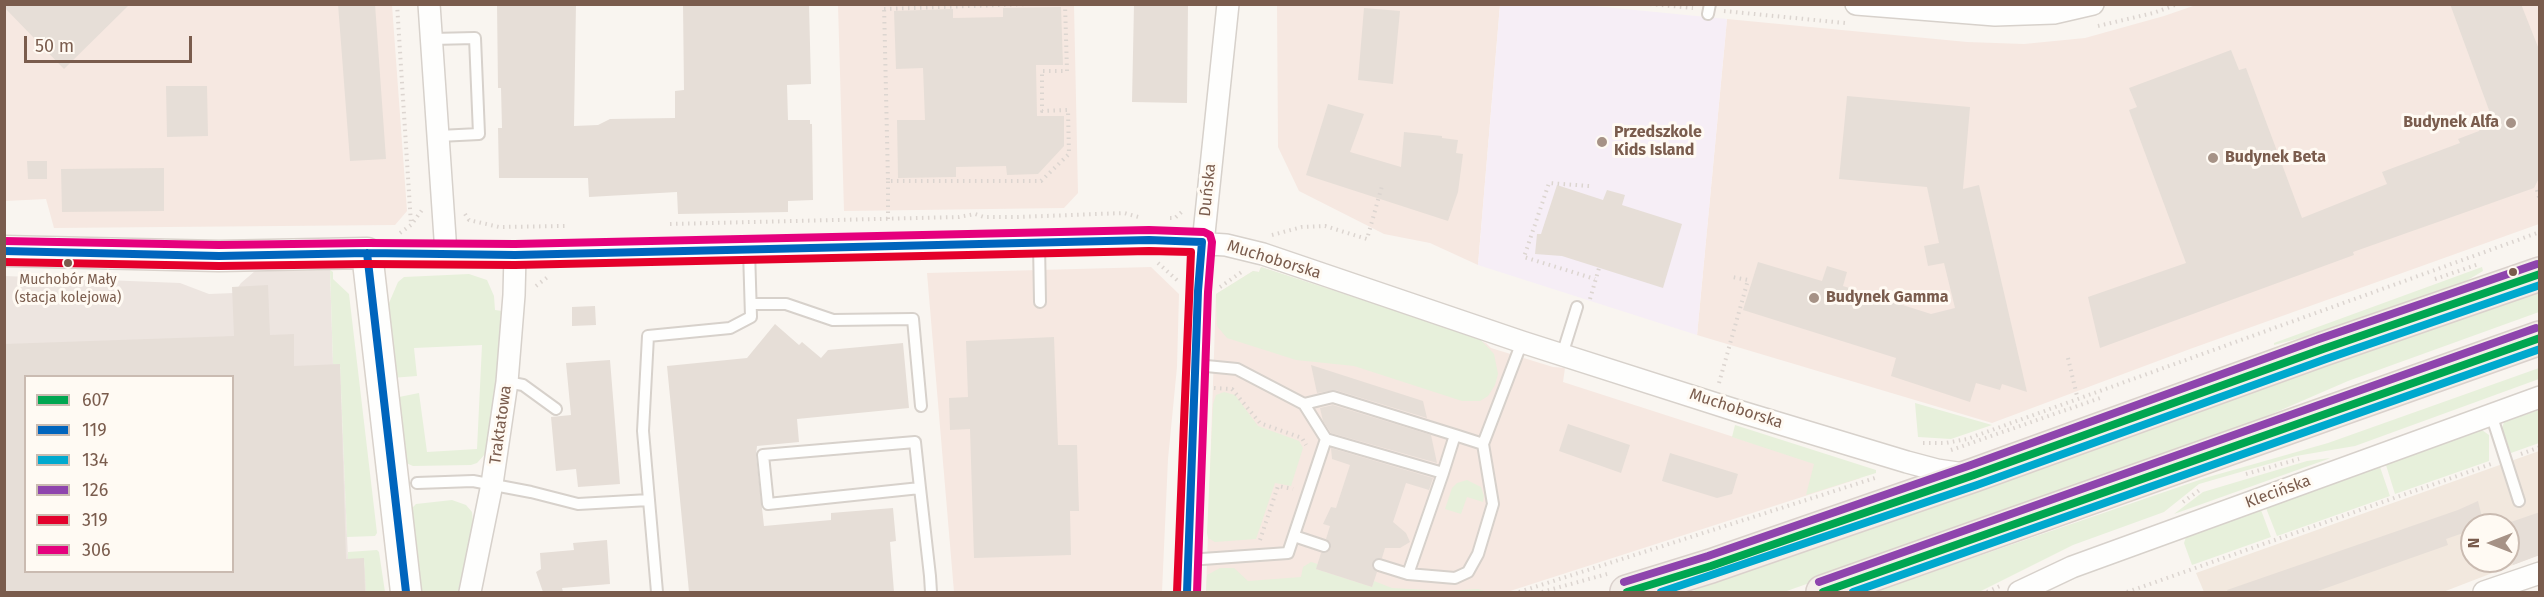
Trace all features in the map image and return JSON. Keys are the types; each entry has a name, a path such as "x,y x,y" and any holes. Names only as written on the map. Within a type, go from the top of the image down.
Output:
{"main road":[{"name":"Muchoborska","path":"4,251 209,256 367,253"},
{"path":"367,253 406,592"},
{"path":"1620,582 1722,562 2540,274"},
{"path":"1823,592 2540,338"}],"street":[{"path":"429,4 446,253"},
{"name":"Duńska","path":"1187,592 1202,242 1227,4"},
{"path":"1856,4 1995,15 2054,13 2093,4"},
{"name":"Muchoborska","path":"367,253 515,255 1149,240 1227,245 1263,254 1562,355 1901,461 1937,470 1974,475"},
{"name":"Traktatowa","path":"470,592 492,484 507,382 515,255"},
{"name":"Klecińska","path":"2019,592 2072,567 2540,397"},
{"path":"2484,592 2540,573"}],"lane":[{"path":"432,39 475,38 479,134 439,136"},
{"path":"1039,243 1040,302"},
{"path":"657,592 643,431 648,336 730,328 751,317 749,250"},
{"path":"751,304 786,304 833,320 913,319 921,406"},
{"path":"1562,355 1576,306"},
{"path":"1379,565 1408,574 1455,578 1468,572 1478,554 1493,504 1484,444 1522,342"},
{"path":"1196,365 1237,369 1304,404 1326,439 1443,472"},
{"path":"507,382 523,385 556,409"},
{"path":"1304,404 1333,397 1484,444"},
{"path":"2491,414 2519,501"},
{"path":"1408,574 1455,435"},
{"path":"1188,560 1288,553 1326,439"},
{"path":"920,488 768,504 763,455 915,442 920,488 931,592"},
{"path":"417,483 473,481 578,504 649,500"},
{"path":"1294,536 1324,546"}],"path":[{"path":"397,4 411,225"},
{"path":"888,219 884,7 1028,4"},
{"path":"888,181 1041,181 1069,154 1068,110 1042,111 1042,71 1067,71 1065,4"},
{"path":"1650,4 1769,16"},
{"path":"2165,9 2178,4"},
{"path":"1589,186 1549,183 1524,257 1595,279"},
{"path":"1269,236 1302,227 1326,226 1367,238 1382,186"},
{"path":"2536,190 2540,201"},
{"path":"397,235 411,225 425,205"},
{"path":"1167,218 1175,218 1188,207"},
{"path":"464,212 469,220 499,227 565,226"},
{"path":"670,224 959,217 975,214 984,217 1018,217 1124,213 1148,219"},
{"path":"1917,443 1946,443 1967,439 2540,232"},
{"path":"1213,292 1250,267"},
{"path":"1576,306 1587,309 1599,268"},
{"path":"1716,392 1748,280 1732,277"},
{"path":"2068,358 2077,396"},
{"path":"1210,388 1232,389 1260,423 1302,438 1306,444 1306,450"},
{"path":"2127,592 2540,447"},
{"path":"1519,592 1878,476"},
{"path":"1259,542 1278,486 1293,490 1296,480"},
{"path":"1542,592 1620,582"}],"shaded area":[{"path":"5,5 392,5 407,211 395,225 54,228 46,199 5,201"},
{"path":"838,5 1074,5 1078,193 1064,208 844,211"},
{"path":"1277,5 1500,5 1478,265 1430,243 1384,234 1299,191 1278,147"},
{"name":"Przedszkole Kids Island","path":"1500,5 1584,5 1727,19 1697,335 1478,265"},
{"path":"2196,5 2539,5 2539,224 2190,349 1992,423 1697,335 1727,19 1967,42 2024,44 2085,38"},
{"path":"1151,267 1179,294 1177,367 1168,459 1162,592 954,592 927,273"},
{"path":"1261,267 1486,343 1491,348 1553,367 1565,368 1563,382 1861,478 1507,592 1206,592 1216,294 1253,271 1259,272"},
{"path":"330,270 333,364 340,364 348,559 364,558 367,592 5,592 5,276 180,283 209,294 234,293 241,283 255,271"},
{"path":"2539,451 2539,555 2520,562 2520,513 2460,513 2460,573 2492,573 2443,592 2204,592 2196,573"}],"green space":[{"path":"1261,267 1478,337 1494,354 1498,374 1495,385 1488,396 1480,401 1462,401 1354,366 1296,360 1227,338 1217,326 1216,294 1253,271 1259,272"},
{"path":"2482,267 2483,271 2461,284 2327,331 2274,345 2274,343"},
{"path":"330,270 333,272 333,279 349,294 377,533 375,536 347,537 340,365 333,364"},
{"path":"469,274 487,280 494,296 495,310 502,311 498,372 486,453 477,463 471,465 413,466 406,463 394,398 419,393 427,452 477,449 482,345 414,348 417,376 391,378 383,304 389,303 398,282 404,277"},
{"path":"2539,289 2539,312 2348,381 2228,433 2033,504 1784,592 1690,592 1735,574"},
{"path":"2539,368 2539,379 2355,446 2296,456 2199,484 2164,512 2073,545 1979,592 1874,592 2205,478 2328,443"},
{"path":"1224,392 1235,395 1258,426 1299,441 1303,448 1291,486 1275,483 1256,539 1215,542 1208,538 1213,404 1216,395"},
{"path":"1915,403 1992,425 1951,439 1918,437"},
{"path":"2539,410 2539,443 2511,453 2502,428 2504,422"},
{"path":"1735,425 1876,470 1876,473 1806,495 1814,464 1732,437"},
{"path":"2482,430 2489,435 2489,461 2395,494 2386,465"},
{"path":"2330,458 2174,514 2203,492 2307,461"},
{"path":"2380,467 2390,496 2277,536 2266,508"},
{"path":"1467,480 1481,487 1483,502 1467,497 1461,514 1445,509 1452,488 1457,483"},
{"path":"452,500 466,505 472,512 473,522 458,592 420,592 411,509 416,504"},
{"path":"2261,510 2271,537 2192,565 2184,543 2186,537"},
{"path":"377,550 385,592 366,592 364,559 348,559 348,552"},
{"path":"1311,562 1318,564 1316,569 1372,587 1374,581 1392,588 1445,591 1478,589 1488,592 1206,592 1207,575 1220,568 1234,568 1248,581 1301,577 1303,567"}],"building":[{"path":"4,4 130,4 64,69 4,7"},
{"path":"338,4 375,4 386,159 350,161"},
{"path":"497,4 576,4 574,126 598,125 610,119 675,118 675,91 684,90 683,4 809,4 811,84 787,85 788,120 810,120 812,124 813,200 788,201 788,212 678,214 677,192 589,197 588,178 499,178 498,128 502,128 501,88 498,88"},
{"path":"1134,4 1188,4 1187,103 1132,102"},
{"name":"Budynek Beta","path":"2450,4 2521,4 2540,52 2540,176 2534,188 2353,252 2354,255 2100,348 2088,297 2186,263 2129,110 2137,107 2129,88 2231,50 2239,70 2246,68 2302,218 2387,184 2382,172 2460,143 2458,139 2479,131 2489,110"},
{"path":"1061,7 1063,65 1036,65 1037,116 1064,116 1064,146 1038,174 1007,175 1006,166 956,167 956,177 898,178 897,120 925,120 923,68 896,69 894,11 953,9 953,18 1003,17 1003,8"},
{"path":"1364,8 1400,11 1393,84 1358,80"},
{"path":"166,86 207,86 208,136 167,137"},
{"name":"Budynek Gamma","path":"1847,96 1970,107 1963,189 1979,185 2027,392 2002,384 2000,390 1976,383 1970,402 1891,376 1896,358 1743,310 1758,262 1822,281 1827,266 1847,272 1843,286 1931,314 1955,308 1944,263 1928,266 1924,246 1939,243 1927,187 1839,179"},
{"path":"1328,104 1364,114 1350,152 1401,167 1404,132 1458,140 1456,153 1463,154 1458,192 1448,221 1306,175"},
{"path":"27,161 47,161 47,179 28,179"},
{"path":"164,168 164,211 62,212 61,169"},
{"path":"1557,185 1603,200 1607,190 1625,195 1622,205 1682,224 1663,288 1562,256 1535,254 1537,234 1541,234"},
{"path":"268,285 270,335 294,334 294,366 340,364 346,559 364,558 365,592 4,592 4,344 234,336 232,287"},
{"path":"595,306 596,325 572,326 572,307"},
{"path":"775,324 799,345 802,342 821,358 828,350 903,343 909,408 797,419 799,442 757,446 756,455 764,526 831,520 831,513 893,508 896,541 890,542 894,592 689,592 667,366 747,358"},
{"path":"1054,337 1058,445 1077,445 1079,511 1070,511 1071,555 974,558 970,429 950,430 949,398 968,397 966,341"},
{"path":"610,360 620,484 578,487 576,469 556,471 551,417 571,415 566,363"},
{"path":"1311,365 1423,401 1427,418 1335,390 1317,393"},
{"path":"1333,405 1431,435 1437,463 1331,433 1323,421 1320,408"},
{"path":"1568,424 1630,445 1621,473 1559,451"},
{"path":"1331,448 1433,478 1429,490 1406,483 1393,522 1406,533 1410,542 1400,548 1385,548 1382,558 1374,560 1372,567 1377,572 1372,587 1316,569 1321,553 1328,552 1331,548 1330,542 1326,539 1330,526 1323,524 1331,507 1336,508 1350,465 1332,459"},
{"path":"1670,453 1738,474 1732,494 1717,498 1662,481"},
{"path":"2478,501 2481,513 2460,513 2460,534 2446,539 2448,545 2315,592 2228,592 2227,590"},
{"path":"2540,512 2540,555 2520,562 2520,519"},
{"path":"607,540 610,584 562,588 563,592 543,592 536,572 541,569 540,553 574,550 573,543"}],"transit line":[{"name":"306","path":"4,241 219,245 515,244 1149,230 1204,232 1210,235 1212,242 1208,292 1197,592"},
{"name":"119","path":"4,251 219,256 367,253 515,255 1149,240 1202,242 1198,291 1187,592"},
{"name":"319","path":"4,262 219,266 515,265 1149,251 1191,252 1177,592"},
{"name":"119","path":"367,253 406,592"},
{"name":"126","path":"1624,582 1708,556 1971,465 2319,339 2537,264"},
{"name":"607","path":"1627,592 1711,566 1974,475 2323,349 2540,274"},
{"name":"134","path":"1661,592 1977,485 2326,359 2540,285"},
{"name":"126","path":"1819,582 2536,328"},
{"name":"607","path":"1823,592 2540,338"},
{"name":"134","path":"1853,592 2540,349"}],"place":[{"name":"Budynek Alfa","path":"2511,123"},
{"name":"Przedszkole Kids Island","path":"1602,142"},
{"name":"Budynek Beta","path":"2213,158"},
{"name":"Muchobór Mały (stacja kolejowa)","path":"68,263"},
{"name":"Budynek Gamma","path":"1814,298"}]}
